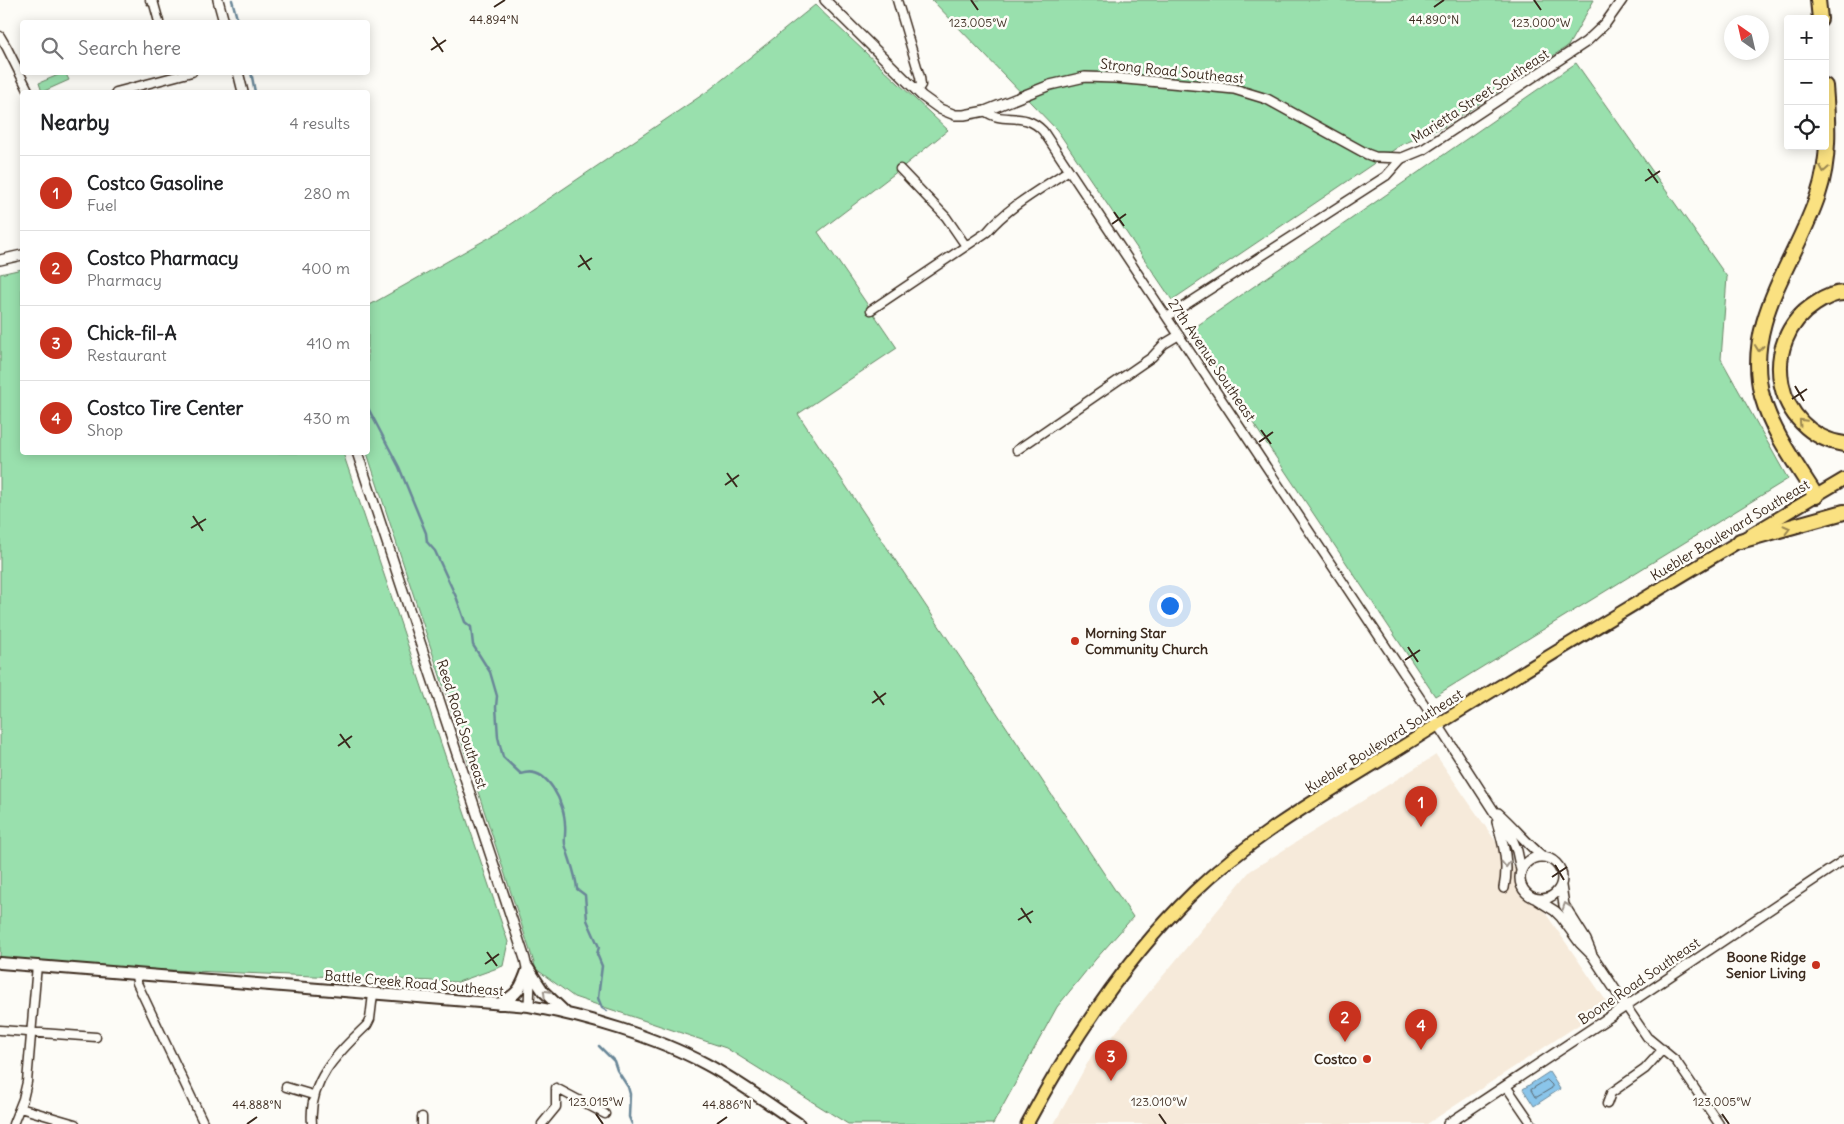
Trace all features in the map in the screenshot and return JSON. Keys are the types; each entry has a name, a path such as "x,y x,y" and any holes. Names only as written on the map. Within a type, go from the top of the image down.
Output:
{"highway":[{"path":"1818,0 1820,15"},
{"path":"1816,496 1772,422 1762,396 1758,361 1760,338 1770,301 1812,214 1821,186 1828,140 1826,105"},
{"path":"1844,292 1822,299 1807,309 1796,320 1788,332 1782,349 1780,385 1788,403 1798,418 1811,431 1825,439 1844,444"},
{"path":"1740,541 1844,512"}],"main road":[{"name":"Kuebler Boulevard Southeast","path":"1027,1124 1066,1056 1125,969 1195,892 1220,869 1284,821 1438,725 1844,479"},
{"name":"Battle Creek Road Southeast","path":"0,962 529,1006 568,1014 690,1055 799,1124"},
{"path":"498,1004 517,993 528,968"},
{"path":"528,968 539,987 568,1014"}],"street":[{"path":"150,0 154,4 158,20"},
{"path":"218,0 223,20"},
{"name":"Strong Road Southeast","path":"825,0 917,91 933,105 948,112 964,115 985,112 1050,84 1085,78 1124,78 1227,88 1267,99 1367,154 1383,159 1402,158"},
{"path":"896,0 920,77 920,85 917,91"},
{"name":"Marietta Street Southeast","path":"1167,316 1386,176 1402,158 1433,144 1586,42 1605,24 1622,0"},
{"path":"0,36 20,74"},
{"path":"20,75 28,90"},
{"path":"123,90 173,75"},
{"path":"239,75 242,90"},
{"name":"27th Avenue Southeast","path":"985,112 990,116 1024,118 1037,124 1070,170 1493,807 1513,841 1521,870"},
{"path":"900,169 946,218 966,246"},
{"path":"871,310 987,232 996,221 1016,205 1070,170"},
{"path":"0,260 20,255"},
{"path":"1017,450 1152,357 1164,344 1179,335"},
{"name":"Reed Road Southeast","path":"358,455 528,968 530,981 529,1006"},
{"path":"1493,807 1506,853 1504,888"},
{"name":"27th Avenue Southeast","path":"1493,807 1511,824 1528,845 1542,856"},
{"path":"1561,886 1552,896 1541,900 1530,897 1521,887 1519,880 1521,870 1529,860 1542,856 1559,866 1564,905 1586,940 1592,955"},
{"name":"Boone Road Southeast","path":"1448,1124 1844,860"},
{"path":"1536,899 1555,911 1592,955 1647,1037 1676,1061 1719,1124"},
{"path":"13,1124 20,1108 27,1082 37,965"},
{"path":"136,974 137,983 204,1124"},
{"path":"312,1124 313,1096 325,1071 334,1059 367,1025 370,1019 373,994"},
{"path":"0,1030 96,1037"},
{"path":"1607,1104 1611,1093 1645,1069 1663,1049"},
{"path":"1506,1086 1532,1124"},
{"path":"286,1087 313,1096"},
{"path":"542,1124 556,1107 556,1088 605,1114"},
{"path":"20,1108 75,1124"}],"shaded area":[{"path":"1436,755 1609,1005 1427,1124 1054,1124 1092,1055 1108,1042 1250,871"}],"green space":[{"path":"932,0 1594,0 1568,46 1445,126 1401,145 1172,300 1057,130"},
{"path":"815,5 948,130 818,232 897,348 798,414 1133,917 1057,1007 993,1124 848,1124 726,1048 574,997 536,969 368,455 370,455 370,305 501,231 708,91"},
{"path":"1576,63 1727,277 1721,359 1788,479 1435,696 1191,330"},
{"path":"58,75 66,75 69,80 46,90 41,90 39,83"},
{"path":"20,269 20,455 344,455 508,942 503,966 458,982 0,963 0,274"}],"water":[{"path":"1549,1072 1560,1089 1534,1106 1523,1089"}],"waterway":[{"path":"232,0 237,20"},
{"path":"252,75 255,90"},
{"path":"370,412 399,467 426,533 427,542 435,551 457,599 465,622 471,627 473,645 490,672 497,696 498,737 503,757 521,774 531,772 547,780 562,807 565,844 577,889 585,895 587,920 599,947 597,954 602,966 598,998 602,1008 607,1011"},
{"path":"599,1046 614,1061 617,1070 628,1087 630,1094 629,1117 632,1124"}],"place":[{"name":"Morning Star Community Church","path":"1075,641"},
{"name":"Costco Gasoline","path":"1421,827"},
{"name":"Boone Ridge Senior Living","path":"1816,965"},
{"name":"Costco Pharmacy","path":"1345,1042"},
{"name":"Costco Tire Center","path":"1421,1050"},
{"name":"Costco","path":"1367,1059"},
{"name":"Chick-fil-A","path":"1111,1081"}]}
